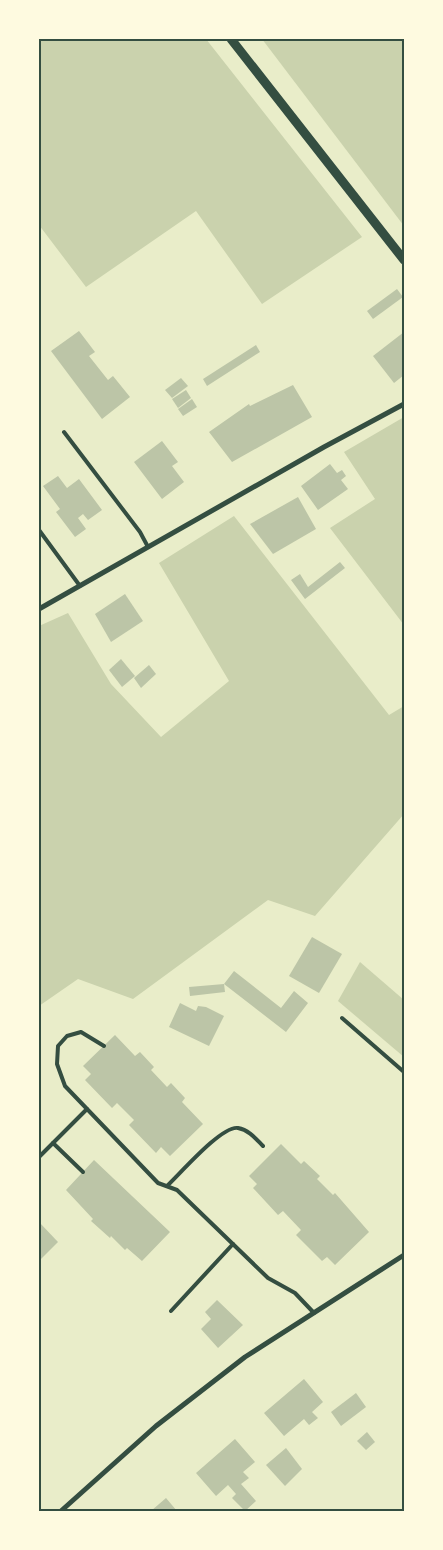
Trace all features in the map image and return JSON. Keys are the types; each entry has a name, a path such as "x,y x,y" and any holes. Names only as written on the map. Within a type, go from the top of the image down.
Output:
{"street":[{"path":"231,39 404,260"},
{"path":"39,609 324,447 404,404"},
{"path":"61,1511 156,1426 246,1357 404,1255"}],"lane":[{"path":"64,432 140,532 148,547"},
{"path":"39,530 80,586"},
{"path":"342,1018 404,1072"},
{"path":"104,1046 81,1032 67,1036 58,1046 57,1064 65,1086 158,1183 177,1190 268,1278 295,1293 314,1313"},
{"path":"39,1157 87,1109"},
{"path":"167,1186 223,1132 236,1128 248,1131 263,1146"},
{"path":"53,1143 83,1172"},
{"path":"171,1310 233,1244"}],"green space":[{"path":"39,39 206,39 362,237 262,304 196,211 86,287 39,225"},
{"path":"262,39 404,39 404,226"},
{"path":"404,417 404,625 330,528 375,499 344,452"},
{"path":"234,516 389,715 404,706 404,814 315,916 268,900 133,999 78,979 39,1006 39,626 68,613 111,684 161,737 229,681 159,563"},
{"path":"360,962 404,1000 404,1057 338,1001"}],"building":[{"path":"397,289 403,297 373,319 367,311"},
{"path":"79,331 95,352 89,356 108,380 113,376 130,397 102,419 51,351"},
{"path":"404,332 404,375 394,383 373,356"},
{"path":"256,345 260,352 207,386 203,379"},
{"path":"181,378 188,386 172,398 165,390"},
{"path":"293,385 312,417 232,462 209,432 249,404 250,406"},
{"path":"186,390 191,398 178,408 172,399"},
{"path":"192,399 197,407 183,416 178,409"},
{"path":"162,441 178,462 172,466 184,482 162,499 134,462"},
{"path":"330,464 337,473 342,470 346,476 341,480 348,489 318,510 301,486"},
{"path":"58,476 67,488 79,479 102,510 88,520 83,514 78,518 86,529 75,537 56,512 60,509 43,486"},
{"path":"298,497 316,529 273,554 250,524"},
{"path":"340,562 345,568 305,599 291,580 300,574 308,587"},
{"path":"125,594 143,621 111,642 95,614"},
{"path":"121,659 135,676 122,687 109,670"},
{"path":"149,665 156,674 141,688 134,678"},
{"path":"312,937 342,954 319,993 289,976"},
{"path":"234,971 281,1008 294,991 308,1003 286,1032 224,984"},
{"path":"224,984 225,992 190,996 189,987"},
{"path":"180,1003 196,1011 198,1006 206,1007 224,1016 209,1046 169,1027"},
{"path":"115,1035 135,1056 140,1052 154,1067 151,1070 167,1087 171,1083 185,1098 182,1102 203,1124 170,1156 161,1147 156,1153 129,1125 134,1120 117,1103 112,1108 85,1080 91,1074 83,1066"},
{"path":"281,1144 301,1164 304,1161 320,1176 317,1179 333,1195 335,1193 369,1232 335,1265 327,1257 322,1261 296,1235 301,1230 283,1211 278,1215 253,1188 257,1184 249,1176"},
{"path":"94,1160 170,1232 142,1261 127,1248 125,1250 111,1236 110,1238 91,1221 93,1219 66,1190"},
{"path":"39,1222 58,1242 39,1261"},
{"path":"217,1300 243,1325 218,1348 201,1329 211,1319 205,1312"},
{"path":"304,1379 323,1402 312,1412 318,1418 309,1425 304,1419 284,1436 264,1413"},
{"path":"356,1393 366,1407 341,1426 331,1412"},
{"path":"367,1432 375,1442 366,1450 357,1441"},
{"path":"235,1439 255,1462 243,1472 249,1478 241,1484 256,1501 245,1511 232,1498 236,1494 228,1485 216,1496 196,1473"},
{"path":"286,1448 302,1469 285,1486 266,1465"},
{"path":"166,1498 177,1511 151,1511"}]}
